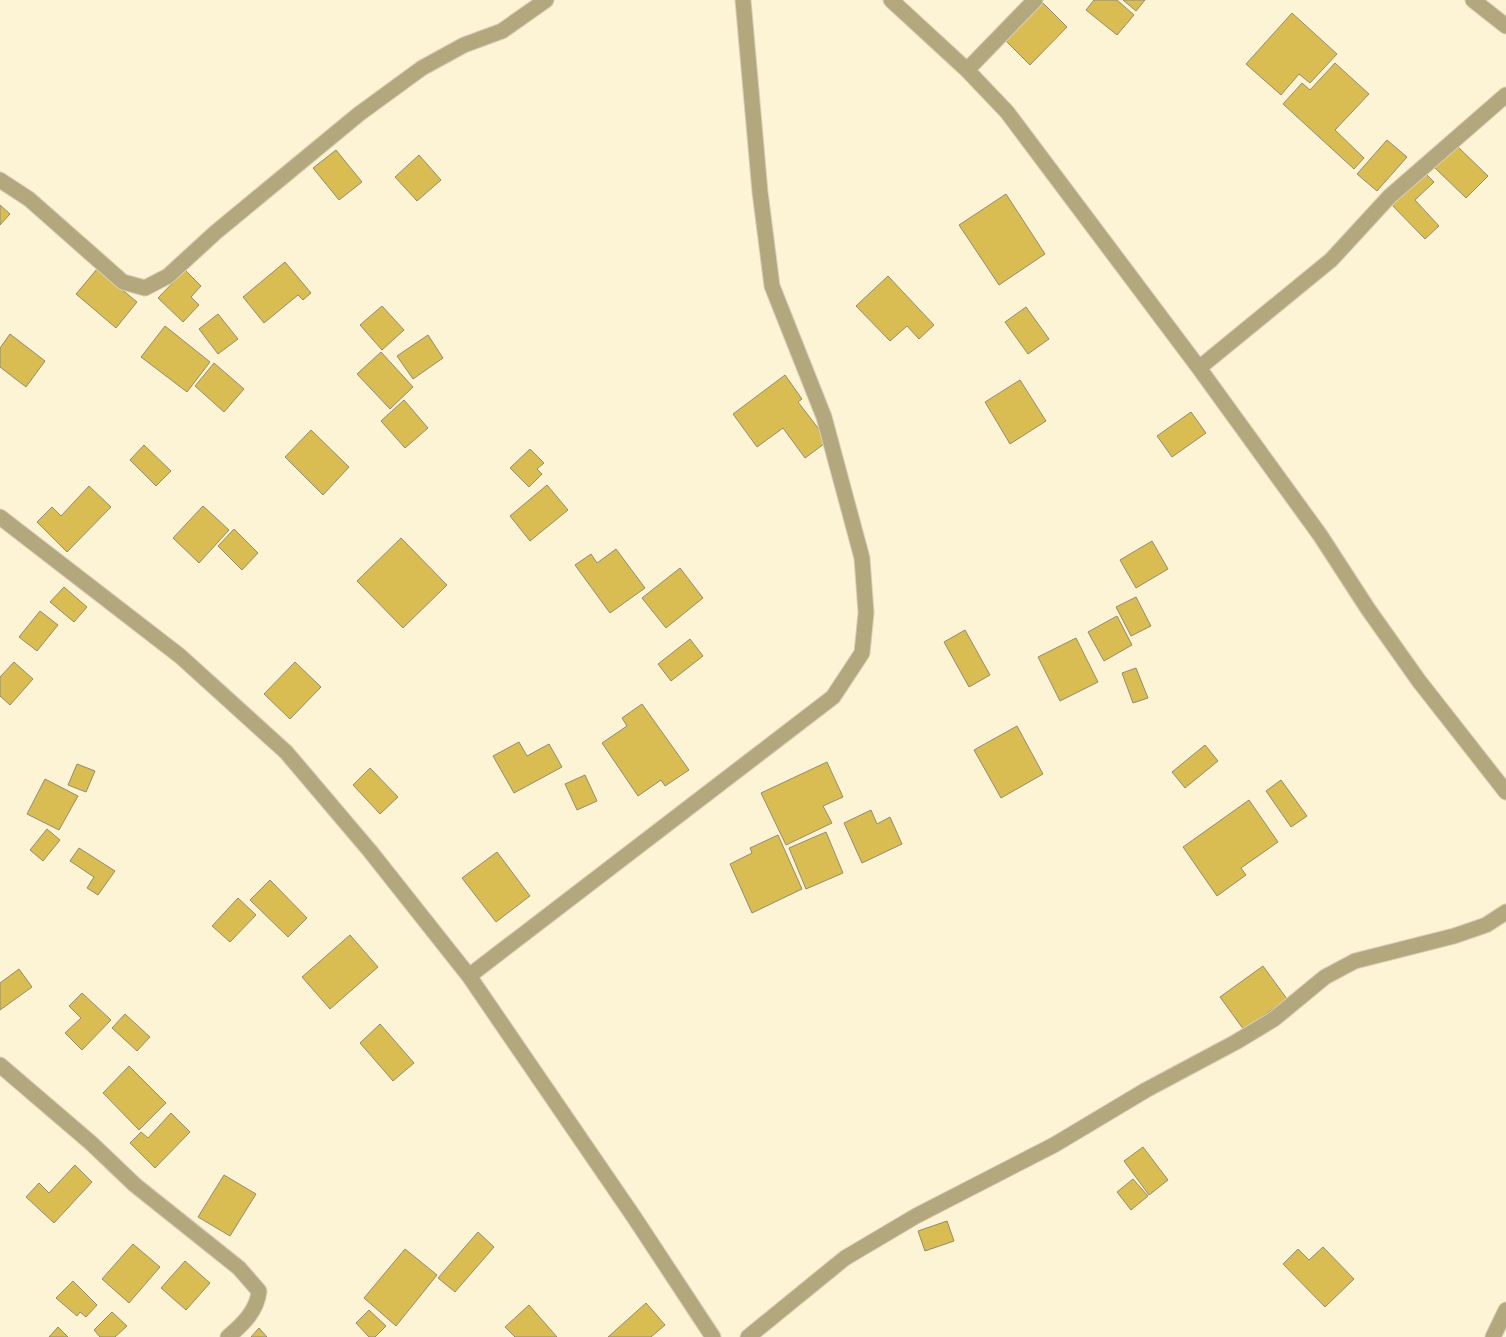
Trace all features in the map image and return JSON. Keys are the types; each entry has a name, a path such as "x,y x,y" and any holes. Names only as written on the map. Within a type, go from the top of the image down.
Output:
{"street":[{"path":"0,180 28,199 123,282 145,288 168,276 216,232 358,114 422,68 464,45 502,31 546,0"},
{"path":"469,976 833,697 862,653 866,613 862,558 824,417 772,286 760,192 744,0"},
{"path":"892,0 967,70 1007,112 1199,368 1320,535 1368,609 1419,681 1506,792"},
{"path":"967,70 1035,0"},
{"path":"1473,0 1506,26"},
{"path":"1199,368 1331,260 1389,197 1506,95"},
{"path":"0,517 180,656 286,752 370,851 469,976 634,1217 713,1337"},
{"path":"748,1337 845,1258 916,1216 1054,1145 1146,1090 1236,1042 1274,1019 1325,977 1355,961 1454,936 1486,925 1506,912"},
{"path":"0,1065 91,1143 135,1186 239,1268 253,1282 259,1291 258,1302 251,1314 228,1337"},
{"path":"1493,1337 1506,1310"}],"building":[{"path":"1094,0 1117,0 1134,15 1117,35 1086,10"},
{"path":"1123,0 1145,0 1136,11"},
{"path":"1042,2 1067,27 1030,65 1005,40"},
{"path":"1292,13 1337,54 1310,83 1299,74 1281,95 1246,64"},
{"path":"1335,63 1369,94 1335,130 1364,158 1354,169 1283,104 1302,83 1310,90"},
{"path":"1387,140 1407,157 1377,191 1357,174"},
{"path":"1457,146 1488,176 1466,198 1435,168"},
{"path":"336,150 362,182 339,200 313,168"},
{"path":"419,155 441,180 417,201 395,177"},
{"path":"1423,171 1434,182 1415,200 1439,226 1425,239 1390,203"},
{"path":"1006,194 1045,254 999,285 959,225"},
{"path":"0,205 10,214 0,225"},
{"path":"285,262 311,293 303,300 298,295 264,323 243,297"},
{"path":"97,269 137,302 116,328 76,294"},
{"path":"185,270 201,286 191,297 199,305 183,322 158,298"},
{"path":"888,276 934,325 919,339 907,326 890,341 856,306"},
{"path":"382,306 404,330 382,350 360,325"},
{"path":"1026,307 1049,339 1028,354 1005,322"},
{"path":"218,314 238,339 218,354 199,329"},
{"path":"165,326 210,362 187,392 141,357"},
{"path":"10,334 45,361 26,387 0,367 0,348"},
{"path":"428,335 443,358 413,379 397,356"},
{"path":"381,352 413,387 390,409 357,374"},
{"path":"214,363 244,389 224,412 195,386"},
{"path":"785,375 802,399 798,402 828,441 805,458 783,428 757,447 733,414"},
{"path":"1020,380 1046,421 1010,444 985,402"},
{"path":"404,400 428,428 405,448 381,421"},
{"path":"1191,412 1206,433 1172,457 1157,436"},
{"path":"311,430 349,467 323,495 285,457"},
{"path":"144,445 171,471 156,486 130,460"},
{"path":"530,449 544,463 537,469 542,474 529,487 510,468"},
{"path":"547,485 568,510 530,541 510,516"},
{"path":"89,486 111,507 67,552 37,522 52,507 61,516"},
{"path":"203,506 229,530 199,563 173,538"},
{"path":"234,529 258,553 242,570 218,546"},
{"path":"401,538 447,585 403,628 357,581"},
{"path":"1152,541 1168,569 1136,588 1120,560"},
{"path":"616,549 645,588 610,613 575,565 591,554 597,563"},
{"path":"680,568 703,598 666,628 642,598"},
{"path":"64,587 87,607 74,622 50,602"},
{"path":"1136,597 1151,626 1131,636 1116,607"},
{"path":"40,611 58,625 37,651 19,637"},
{"path":"1117,616 1132,645 1104,661 1088,632"},
{"path":"965,630 990,675 969,687 944,642"},
{"path":"1076,638 1098,682 1060,701 1038,657"},
{"path":"690,639 703,656 671,681 658,664"},
{"path":"14,662 33,679 10,705 0,696 0,677"},
{"path":"295,662 321,687 290,719 264,694"},
{"path":"1136,668 1148,698 1133,703 1122,673"},
{"path":"642,704 689,770 665,786 661,780 638,796 602,743 627,726 622,718"},
{"path":"1017,726 1043,774 1001,798 974,750"},
{"path":"519,742 527,756 549,744 562,767 514,793 493,756"},
{"path":"1205,745 1218,761 1185,788 1172,772"},
{"path":"827,762 843,797 823,806 832,823 786,845 761,793"},
{"path":"77,764 95,771 86,792 68,785"},
{"path":"370,768 398,797 380,814 353,785"},
{"path":"585,775 597,801 577,810 565,784"},
{"path":"45,779 78,796 59,830 27,814"},
{"path":"1281,780 1307,816 1291,827 1266,791"},
{"path":"1249,800 1278,842 1241,868 1246,875 1217,896 1183,847"},
{"path":"871,810 877,824 890,817 902,844 862,863 844,823"},
{"path":"47,829 60,840 43,861 30,850"},
{"path":"826,832 843,873 806,889 789,848"},
{"path":"778,835 802,889 752,913 730,864 752,853 750,848"},
{"path":"79,848 115,871 98,895 87,888 94,877 70,861"},
{"path":"497,852 530,896 496,922 462,878"},
{"path":"270,880 307,918 288,937 250,900"},
{"path":"238,898 256,915 230,942 212,926"},
{"path":"350,935 378,967 330,1009 302,977"},
{"path":"1263,966 1287,999 1244,1030 1220,997"},
{"path":"19,969 32,987 0,1010 0,983"},
{"path":"82,993 111,1020 82,1050 65,1033 81,1018 69,1006"},
{"path":"125,1014 150,1037 137,1051 112,1028"},
{"path":"380,1024 414,1063 393,1081 360,1043"},
{"path":"129,1066 166,1103 139,1130 103,1093"},
{"path":"171,1113 190,1132 155,1168 130,1143 141,1132 148,1138"},
{"path":"1143,1147 1168,1180 1149,1195 1124,1161"},
{"path":"75,1165 92,1182 54,1223 26,1197 39,1183 49,1193"},
{"path":"224,1175 256,1194 230,1236 198,1217"},
{"path":"1133,1179 1148,1196 1131,1210 1117,1192"},
{"path":"947,1221 954,1241 925,1251 918,1231"},
{"path":"478,1232 494,1247 455,1292 438,1278"},
{"path":"133,1244 160,1267 129,1303 102,1279"},
{"path":"1323,1247 1354,1279 1325,1307 1283,1264 1298,1249 1309,1260"},
{"path":"405,1249 437,1275 396,1326 364,1298"},
{"path":"185,1261 210,1283 186,1310 161,1288"},
{"path":"73,1281 97,1305 86,1317 80,1312 77,1316 56,1298"},
{"path":"646,1303 665,1325 651,1337 608,1337"},
{"path":"529,1305 557,1337 515,1337 505,1327"},
{"path":"369,1310 386,1326 375,1337 369,1337 356,1323"},
{"path":"112,1312 127,1326 115,1337 100,1337 94,1330"},
{"path":"58,1327 68,1337 49,1337"},
{"path":"259,1328 267,1337 251,1337"}]}
